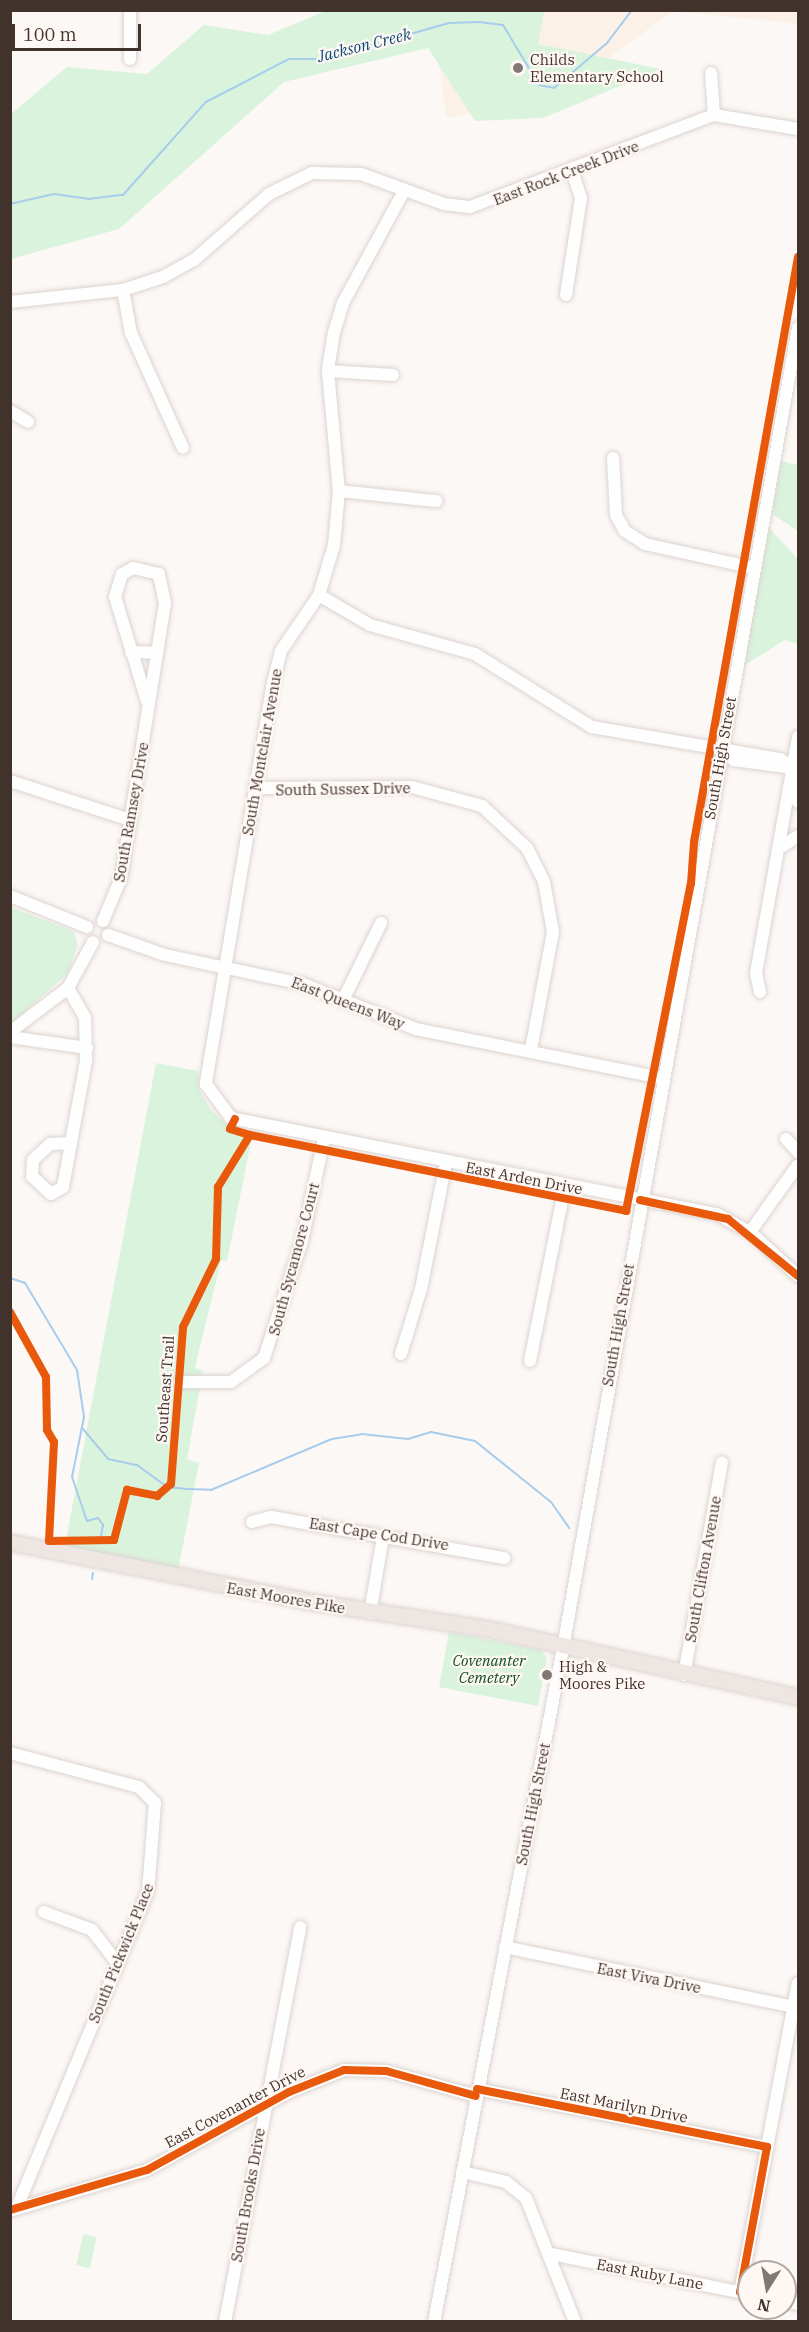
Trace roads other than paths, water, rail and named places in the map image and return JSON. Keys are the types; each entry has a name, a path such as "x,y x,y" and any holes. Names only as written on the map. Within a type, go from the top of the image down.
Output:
{"main road":[{"name":"East Moores Pike","path":"10,1542 370,1613 489,1629 684,1676 798,1697"}],"street":[{"path":"130,10 130,58"},
{"path":"711,74 714,116"},
{"name":"East Rock Creek Drive","path":"10,302 123,290 194,260 269,194 312,173 361,174 404,191 470,207 572,171 714,116 798,129"},
{"path":"566,295 581,198 572,171"},
{"name":"South Montclair Avenue","path":"231,1118 206,1084 224,966 281,651 320,595 334,545 339,491 328,371 343,303 404,191"},
{"path":"123,290 131,333 183,448"},
{"name":"South High Street","path":"434,2322 476,2092 563,1648 661,1078 798,328"},
{"path":"328,371 393,375"},
{"path":"10,411 28,422"},
{"path":"614,458 616,515 625,531 645,544 754,567"},
{"path":"339,491 436,501"},
{"name":"South Ramsey Drive","path":"103,921 121,878 165,586 159,574 133,568 122,574 115,597 147,701"},
{"path":"320,595 370,625 475,654 592,727 722,751 780,759 793,768 798,802"},
{"path":"131,652 156,653"},
{"path":"760,992 756,973 781,847 798,737"},
{"path":"10,781 130,820"},
{"name":"South Sussex Drive","path":"255,788 412,787 482,806 527,848 548,902 553,932 531,1050"},
{"path":"781,847 798,836"},
{"path":"10,896 87,927 103,921 108,934 93,942 68,988 27,1023 10,1032"},
{"path":"343,1000 381,923"},
{"path":"87,927 93,942"},
{"name":"East Queens Way","path":"108,934 165,955 294,982 416,1029 531,1050 661,1078"},
{"path":"68,988 82,1007 87,1048 71,1143"},
{"path":"27,1023 37,1039"},
{"path":"10,1037 37,1039 87,1048"},
{"name":"East Arden Drive","path":"231,1118 324,1139 717,1214 750,1232 798,1276"},
{"name":"South Sycamore Court","path":"180,1382 231,1382 264,1358 302,1241 324,1139"},
{"path":"786,1139 798,1152"},
{"path":"401,1354 421,1290 446,1163"},
{"path":"750,1232 798,1165"},
{"path":"530,1361 565,1186"},
{"name":"South Clifton Avenue","path":"684,1676 722,1462"},
{"name":"East Cape Cod Drive","path":"252,1522 270,1517 504,1558"},
{"path":"370,1613 383,1537"},
{"name":"South Pickwick Place","path":"10,1753 132,1785 153,1796 151,1880 14,2210"},
{"path":"44,1912 92,1930 118,1964"},
{"name":"South Brooks Drive","path":"225,2322 264,2105 300,1927"},
{"name":"East Viva Drive","path":"505,1947 794,2007"},
{"path":"749,2260 766,2147 798,1983"},
{"path":"785,2055 798,2057"},
{"name":"East Covenanter Drive","path":"14,2210 147,2169 315,2079 356,2068 403,2074 476,2092"},
{"name":"East Marilyn Drive","path":"476,2092 766,2147"},
{"path":"462,2172 516,2187 552,2254 575,2322"},
{"name":"East Ruby Lane","path":"552,2254 737,2292"}],"waterway":[{"name":"Jackson Creek","path":"10,204 54,194 88,199 123,195 206,102 289,59 322,59 449,23 479,22 503,25 539,85 554,88 607,43 632,10"},
{"path":"10,1278 25,1283 77,1370 84,1417 72,1477 87,1521 98,1518 103,1525 101,1536"},
{"path":"83,1429 108,1459 137,1465 167,1487 211,1490 332,1439 362,1434 408,1439 431,1432 475,1441 551,1502 569,1528"},
{"path":"92,1579 93,1573"}],"place":[{"name":"Childs Elementary School","path":"518,68"},
{"name":"High & Moores Pike","path":"547,1675"}],"park label":[{"name":"Covenanter Cemetery","path":"489,1668"}]}
